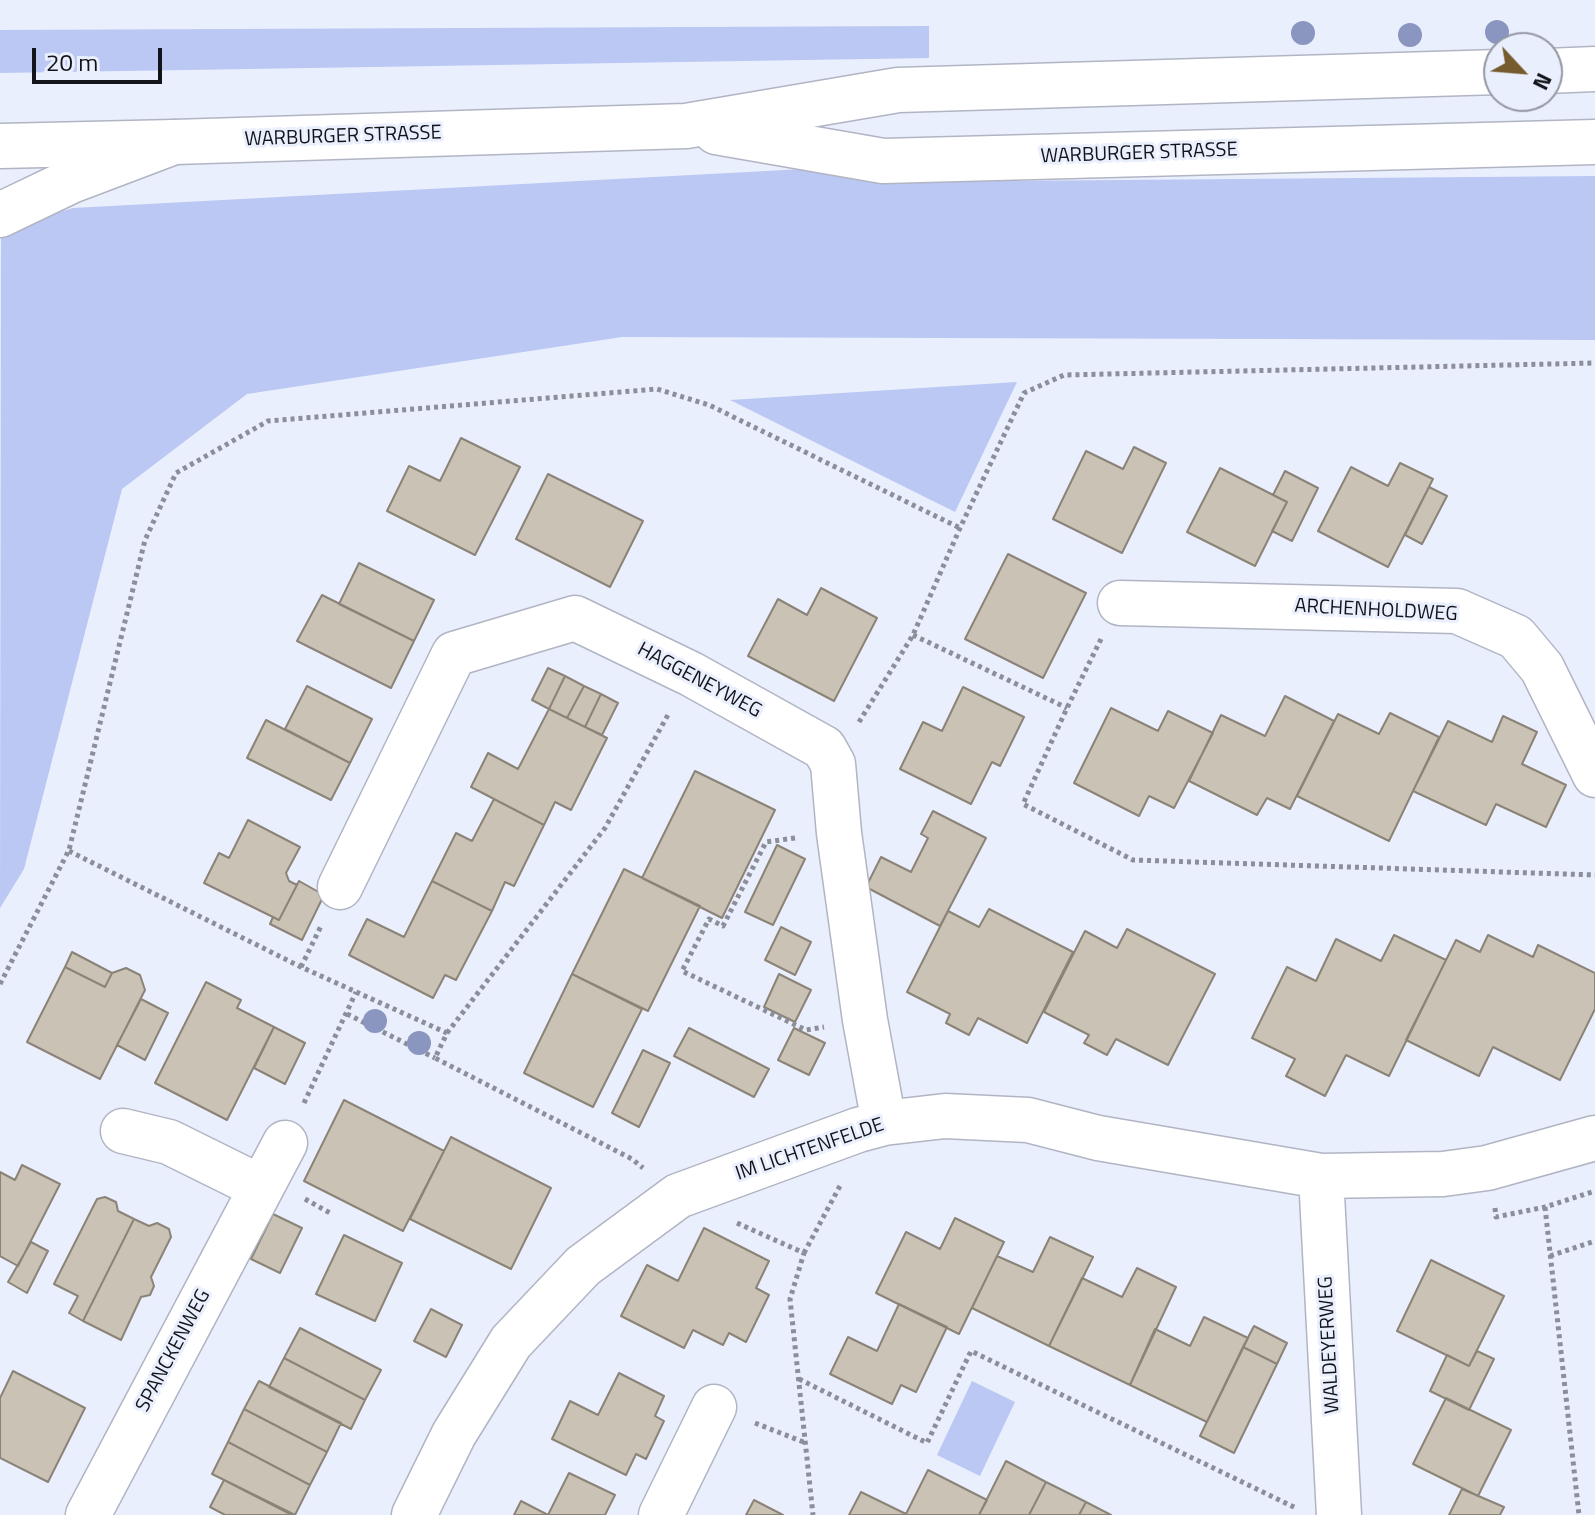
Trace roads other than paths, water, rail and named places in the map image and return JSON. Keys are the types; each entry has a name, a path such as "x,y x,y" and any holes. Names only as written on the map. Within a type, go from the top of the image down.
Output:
{"main road":[{"path":"1563,70 1595,69"},
{"name":"WARBURGER STRASSE","path":"0,146 686,126 898,90 1483,72"},
{"name":"WARBURGER STRASSE","path":"686,126 883,161 1595,142"},
{"path":"0,215 71,181 174,142"},
{"name":"ARCHENHOLDWEG","path":"1120,603 1457,611 1516,637 1542,668 1595,775"},
{"name":"HAGGENEYWEG","path":"340,887 454,654 575,618 691,674 824,748 833,764 839,833 865,1020 871,1126"},
{"name":"IM LICHTENFELDE","path":"414,1515 454,1434 511,1342 583,1266 678,1196 871,1126 945,1116 1028,1120 1098,1138 1321,1176 1443,1174 1487,1168 1595,1138"},
{"path":"123,1131 169,1142 260,1187"},
{"name":"SPANCKENWEG","path":"88,1515 285,1143"},
{"name":"WALDEYERWEG","path":"1321,1176 1339,1515"},
{"path":"661,1515 714,1407"}]}
